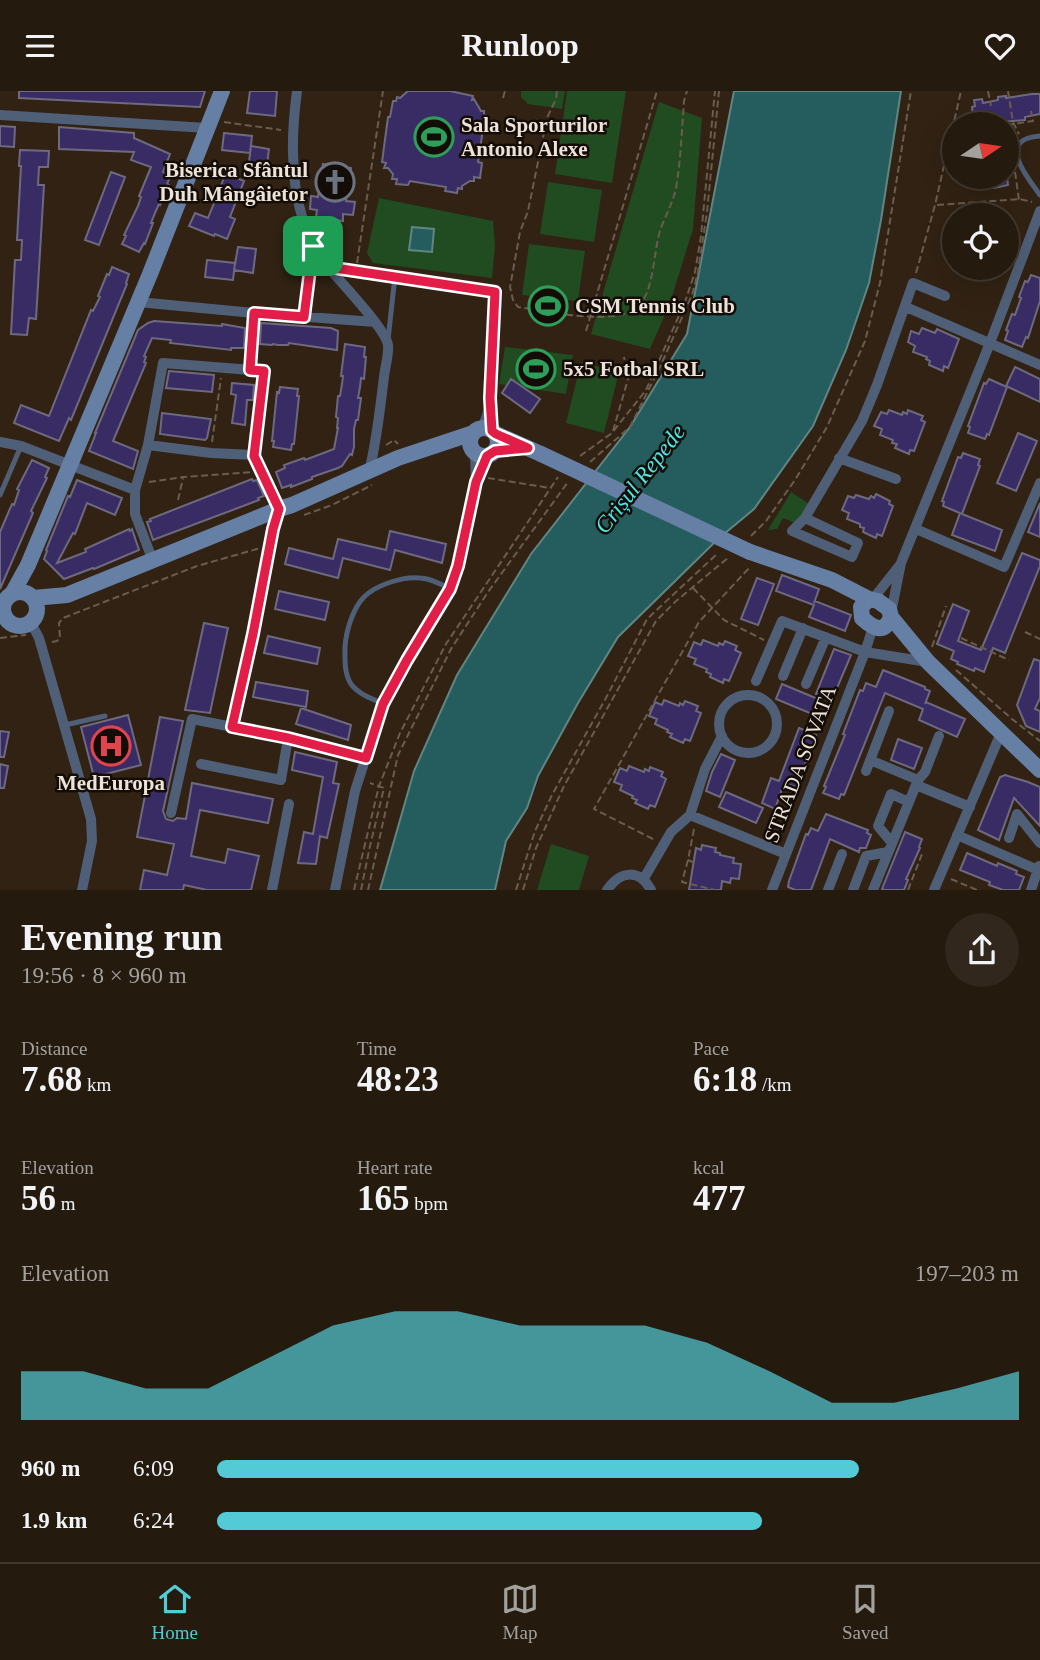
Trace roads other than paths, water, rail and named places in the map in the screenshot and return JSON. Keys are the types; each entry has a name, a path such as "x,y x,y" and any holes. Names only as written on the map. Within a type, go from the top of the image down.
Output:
{"street":[{"path":"222,91 138,302 28,565 5,604 6,626 22,627 66,595 279,509 372,477 398,458 448,442 484,442 534,451 748,551 813,572 847,588 868,603 887,606 884,621"},
{"path":"297,91 293,132 295,188 302,219 313,246 375,322 388,343 372,477"},
{"path":"0,115 209,124"},
{"name":"STRADA SOVATA","path":"774,889 864,652 884,621 901,563 1040,211"},
{"path":"304,317 313,246"},
{"path":"805,518 858,543 852,557 792,531 805,518 862,421 913,283 945,296"},
{"path":"138,302 375,322"},
{"path":"906,307 1040,365"},
{"path":"250,370 254,313"},
{"path":"153,561 135,514 135,490 148,445 163,363 264,371 254,456 279,509 232,727"},
{"path":"0,442 21,446 135,490"},
{"path":"335,890 355,791 383,704 450,589 458,566 479,478 484,442"},
{"path":"148,445 254,456"},
{"path":"839,458 896,479"},
{"path":"916,529 1004,567 1040,484"},
{"name":"STRADA SOVATA","path":"868,603 901,563"},
{"path":"28,565 32,597 37,608 33,621 91,819 92,841 82,890"},
{"path":"5,604 21,592 32,597 66,595"},
{"path":"868,603 862,618 884,621 1040,770"},
{"path":"756,681 782,621 864,652 918,652"},
{"path":"783,676 803,628"},
{"path":"806,684 825,637"},
{"path":"643,880 671,832 693,816 705,769 722,736 719,726 724,708 738,697 757,696 772,707 776,715 775,734 763,749 744,752 735,749 722,736"},
{"path":"889,711 868,765 970,807"},
{"path":"171,813 192,719 288,738 366,758"},
{"path":"934,890 1001,733"},
{"path":"873,890 939,736"},
{"path":"201,764 281,780 288,738"},
{"path":"890,848 877,825 891,794 909,802"},
{"path":"272,890 289,804"},
{"path":"1009,838 1017,814 1040,842"},
{"path":"693,816 786,854"},
{"path":"957,835 1039,867 1031,890"},
{"path":"853,890 866,856 890,848"},
{"path":"828,890 842,854"},
{"path":"607,890 614,880 621,876 634,875 643,880 651,890"}],"lane":[{"path":"1040,136 1022,141 1017,152 1018,162 1040,195"},
{"path":"328,267 495,292 490,398 484,442"},
{"path":"388,343 395,276"},
{"path":"484,442 490,398"},
{"path":"1,492 21,446"},
{"path":"383,704 352,685 345,667 345,641 354,613 365,597 385,584 405,578 421,577 450,589"},
{"path":"65,726 104,716"}],"water":[{"name":"Crișul Repede","path":"734,91 901,91 869,283 846,350 813,426 754,509 718,539 618,637 578,703 538,776 527,808 506,841 495,890 380,890 414,771 457,675 531,554 630,427 687,334"},
{"path":"412,227 434,229 432,252 409,250"}],"place":[{"name":"Sala Sporturilor Antonio Alexe","path":"434,137"},
{"name":"Biserica Sfântul Duh Mângâietor","path":"335,182"},
{"name":"CSM Tennis Club","path":"548,306"},
{"name":"5x5 Fotbal SRL","path":"536,369"},
{"name":"MedEuropa","path":"111,746"}]}
